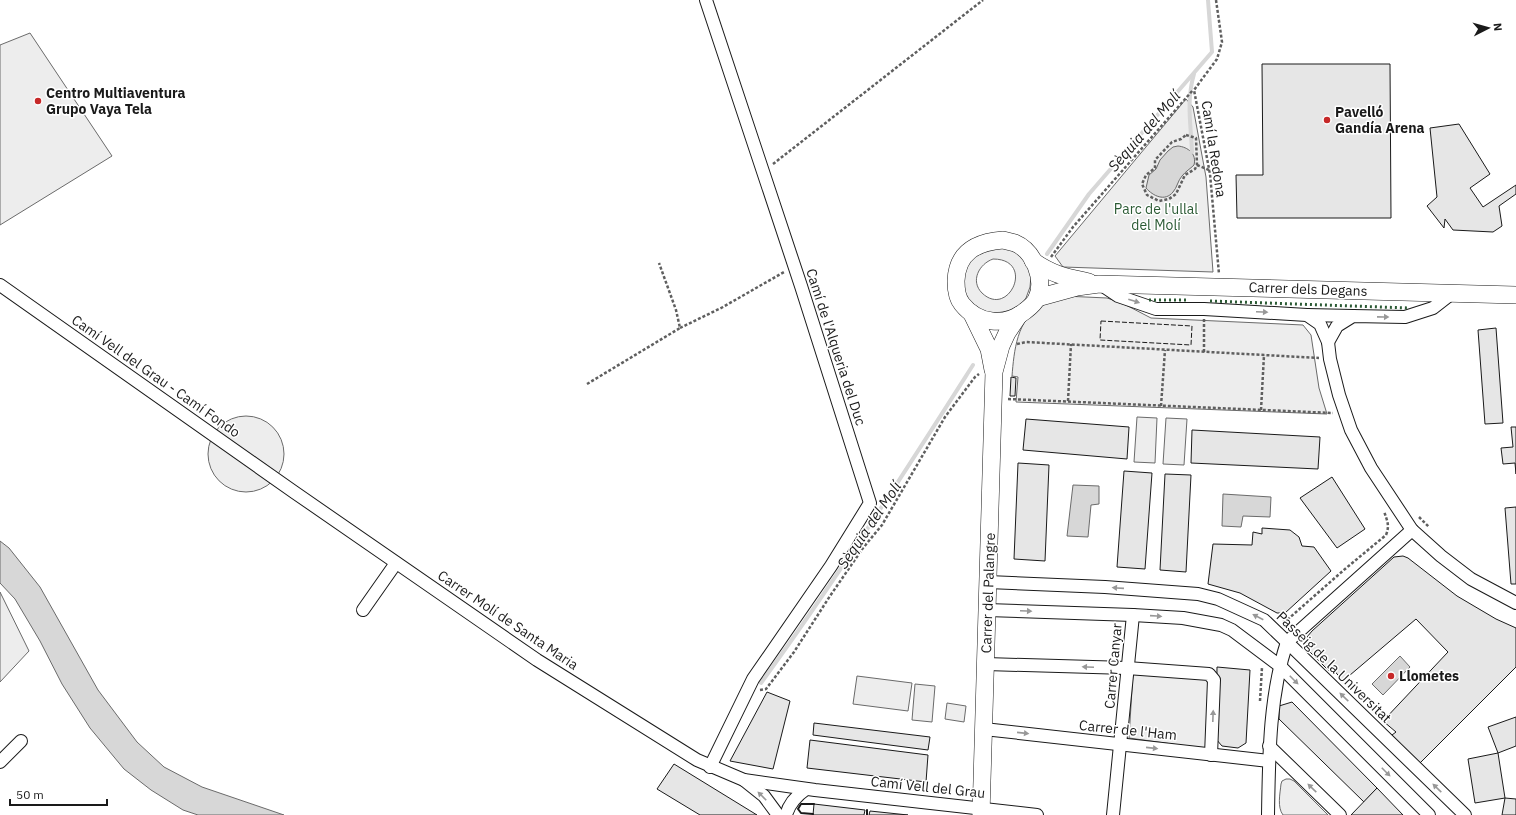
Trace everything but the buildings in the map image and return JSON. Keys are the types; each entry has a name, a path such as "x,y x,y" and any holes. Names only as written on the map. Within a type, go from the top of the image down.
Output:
{"street":[{"name":"Camí de l'Alqueria del Duc","path":"706,0 724,51 870,503 831,566 753,679 746,692"},
{"path":"1003,240 1016,243 1038,264 1040,286 1037,298 1029,308 1020,315 1009,320 998,322 984,319 972,314 960,302 956,288 956,276 960,262 967,253 977,245 989,241 1003,240"},
{"name":"Carrer dels Degans","path":"1038,264 1060,276 1099,284"},
{"name":"Carrer dels Degans","path":"1037,298 1077,287 1099,284 1516,295"},
{"path":"1099,284 1118,296 1156,309 1204,309 1353,316 1405,317 1433,308 1451,294"},
{"name":"Camí Vell del Grau - Camí Fondo","path":"0,285 294,492"},
{"name":"Carrer del Palangre","path":"972,314 989,349 993,367 981,812"},
{"path":"1307,314 1320,324 1328,342 1330,359 1345,414 1351,430 1371,468 1412,530 1440,556 1471,579 1516,603"},
{"name":"Carrer del Palangre","path":"993,367 1000,346 1020,315"},
{"path":"1328,342 1337,326 1353,316"},
{"name":"Carrer Molí de Santa Maria","path":"294,492 537,660 697,760 710,767 744,780"},
{"path":"1268,815 1269,746 1280,666 1287,642 1412,530"},
{"path":"363,610 396,563"},
{"name":"Passeig de la Universitat","path":"988,582 1105,586 1198,594 1218,599 1264,620 1465,815"},
{"path":"987,610 1183,618 1221,625 1232,630 1280,666 1429,815"},
{"name":"Carrer Canyar","path":"1113,815 1133,615"},
{"path":"986,664 1127,668 1209,674 1214,680 1212,755"},
{"path":"710,767 746,692"},
{"name":"Carrer de l'Ham","path":"984,729 1269,762"},
{"path":"0,762 21,741"},
{"path":"1269,746 1340,815"},
{"path":"744,780 764,796 778,815"},
{"name":"Camí Vell del Grau","path":"744,780 981,812 1037,815"},
{"path":"786,815 788,808 798,795 810,790"}],"path":[{"path":"763,172 984,0"},
{"name":"Camí la Redona","path":"1216,0 1222,42 1217,59 1193,91 1209,170 1220,287"},
{"path":"1038,264 1073,227 1193,91"},
{"path":"1186,135 1196,138 1197,165 1195,169 1184,175 1176,194 1169,199 1159,200 1147,195 1142,184 1146,175 1155,168 1155,160 1172,142 1181,139 1186,135"},
{"path":"1197,165 1209,170"},
{"path":"659,263 676,310 680,328"},
{"path":"587,384 680,328 723,307 794,266"},
{"path":"1204,309 1204,352"},
{"path":"1000,346 1026,342 1330,359"},
{"path":"1068,401 1071,344"},
{"path":"1161,406 1165,350"},
{"path":"1261,410 1264,355"},
{"path":"746,692 766,689 794,652 863,548 882,525 945,417 975,377 993,367"},
{"path":"993,398 1345,414"},
{"path":"1280,623 1287,620 1344,569 1386,535 1389,527 1383,511"},
{"path":"1418,516 1434,532"}],"green space":[{"name":"Centro Multiaventura Grupo Vaya Tela","path":"30,33 112,156 0,225 0,45"},
{"name":"Parc de l'ullal del Molí","path":"1186,99 1193,107 1206,177 1213,272 1063,267 1055,256"},
{"path":"1000,245 1021,255 1028,265 1031,276 1030,287 1026,298 1019,307 1009,312 986,313 968,300 963,290 964,268 970,258","holes":["993,259 1006,262 1013,268 1016,277 1014,286 1009,294 1001,299 992,299 982,293 978,288 978,273 988,261"]},
{"path":"1064,296 1107,298 1122,303 1151,318 1303,325 1311,335 1319,388 1327,414 1016,402 1018,377 1012,376 1018,336 1022,327 1033,312"},
{"path":"239,416 253,416 267,422 278,433 284,447 284,461 281,469 273,481 267,486 253,492 239,492 225,486 214,475 208,461 208,447 214,433 225,422"},
{"path":"1137,417 1157,418 1155,463 1134,462"},
{"path":"1166,418 1187,419 1184,465 1163,464"},
{"path":"0,592 29,651 0,682"},
{"path":"1133,673 1204,678 1211,682 1208,749 1129,738"},
{"path":"857,676 912,683 908,711 853,704"},
{"path":"915,684 935,686 932,722 912,720"},
{"path":"947,703 966,706 964,722 945,719"},
{"path":"1286,779 1294,781 1328,815 1283,815 1279,804 1281,784 1282,781"}],"shaded area":[{"path":"1178,146 1185,148 1193,154 1195,161 1194,165 1181,178 1170,195 1166,197 1159,197 1146,188 1149,175 1156,169 1160,160 1168,151 1173,147"},
{"path":"1073,485 1099,486 1099,504 1091,505 1088,537 1067,536"},
{"path":"1223,494 1271,497 1270,517 1243,516 1241,527 1222,526"},
{"path":"0,541 9,548 40,587 98,690 137,742 164,767 202,787 284,815 198,815 183,810 151,790 124,769 90,728 62,684 40,641 15,599 0,583"},
{"name":"Llometes","path":"1400,656 1410,667 1383,695 1372,684"}],"waterway":[{"name":"Sèquia del Molí","path":"1047,254 1089,194 1212,52 1208,0"},
{"path":"1192,152 1190,94 1194,74"},
{"name":"Sèquia del Molí","path":"761,683 843,566 973,365"}],"hedge":[{"path":"1149,300 1187,300"},
{"path":"1210,301 1409,308"}],"fence":[{"path":"1101,321 1192,326 1191,345 1100,340 1101,321"}],"wall":[{"path":"813,814 801,813 798,809 801,804 814,804"},
{"path":"867,810 867,815"}],"place":[{"name":"Centro Multiaventura Grupo Vaya Tela","path":"38,101"},
{"name":"Pavelló Gandía Arena","path":"1327,120"},
{"name":"Llometes","path":"1391,676"}]}
